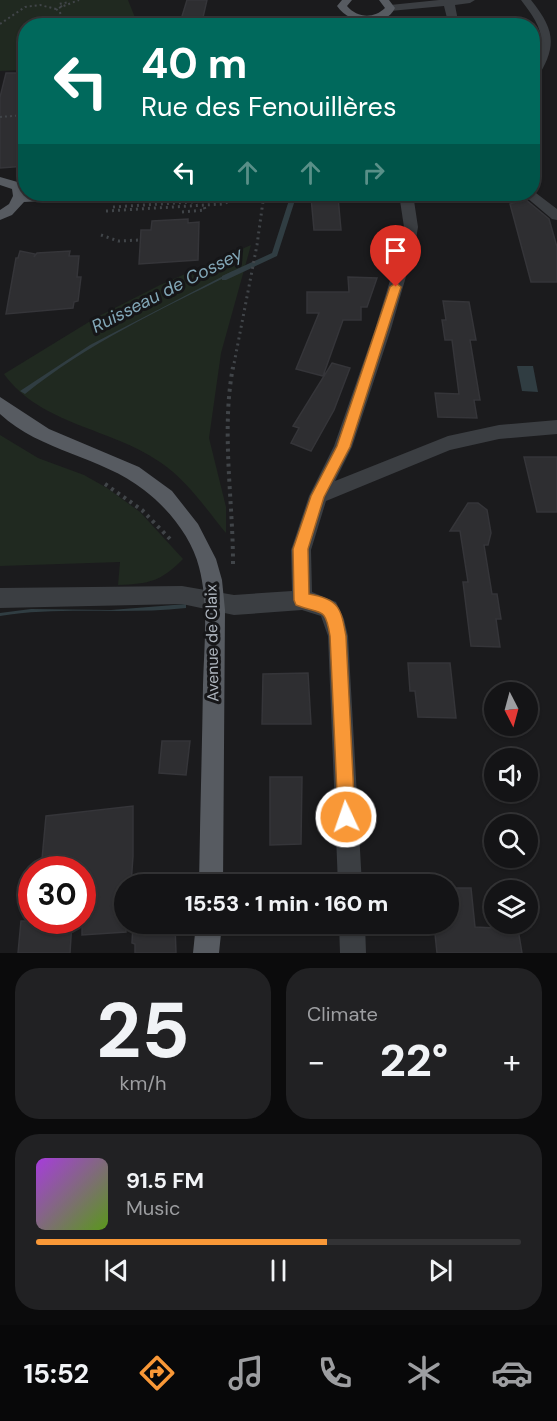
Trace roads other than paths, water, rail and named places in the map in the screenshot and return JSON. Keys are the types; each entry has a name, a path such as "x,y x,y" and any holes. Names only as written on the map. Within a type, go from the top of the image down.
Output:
{"main road":[{"path":"347,0 342,6 344,11 354,18"},
{"path":"376,18 388,12 387,4"},
{"path":"0,181 14,185 18,189"},
{"path":"0,216 19,201"},
{"name":"Avenue de Claix","path":"0,404 25,424 136,474 166,498 190,530 209,565 214,602 210,874"},
{"path":"206,953 208,934"}],"street":[{"path":"387,4 449,3 470,0"},
{"path":"526,0 539,18"},
{"path":"449,3 452,18"},
{"path":"540,19 549,41 546,56 540,65"},
{"path":"302,600 301,549 318,496 343,447 383,329 408,245 411,227 407,201"},
{"path":"539,201 557,216"},
{"path":"318,496 448,443 499,432 557,427"},
{"path":"0,598 182,595 234,605 302,600 324,604 334,613 338,636 349,874"},
{"path":"352,934 353,953"}],"waterway":[{"name":"Ruisseau de Cossey","path":"224,278 275,254 292,201"}]}
